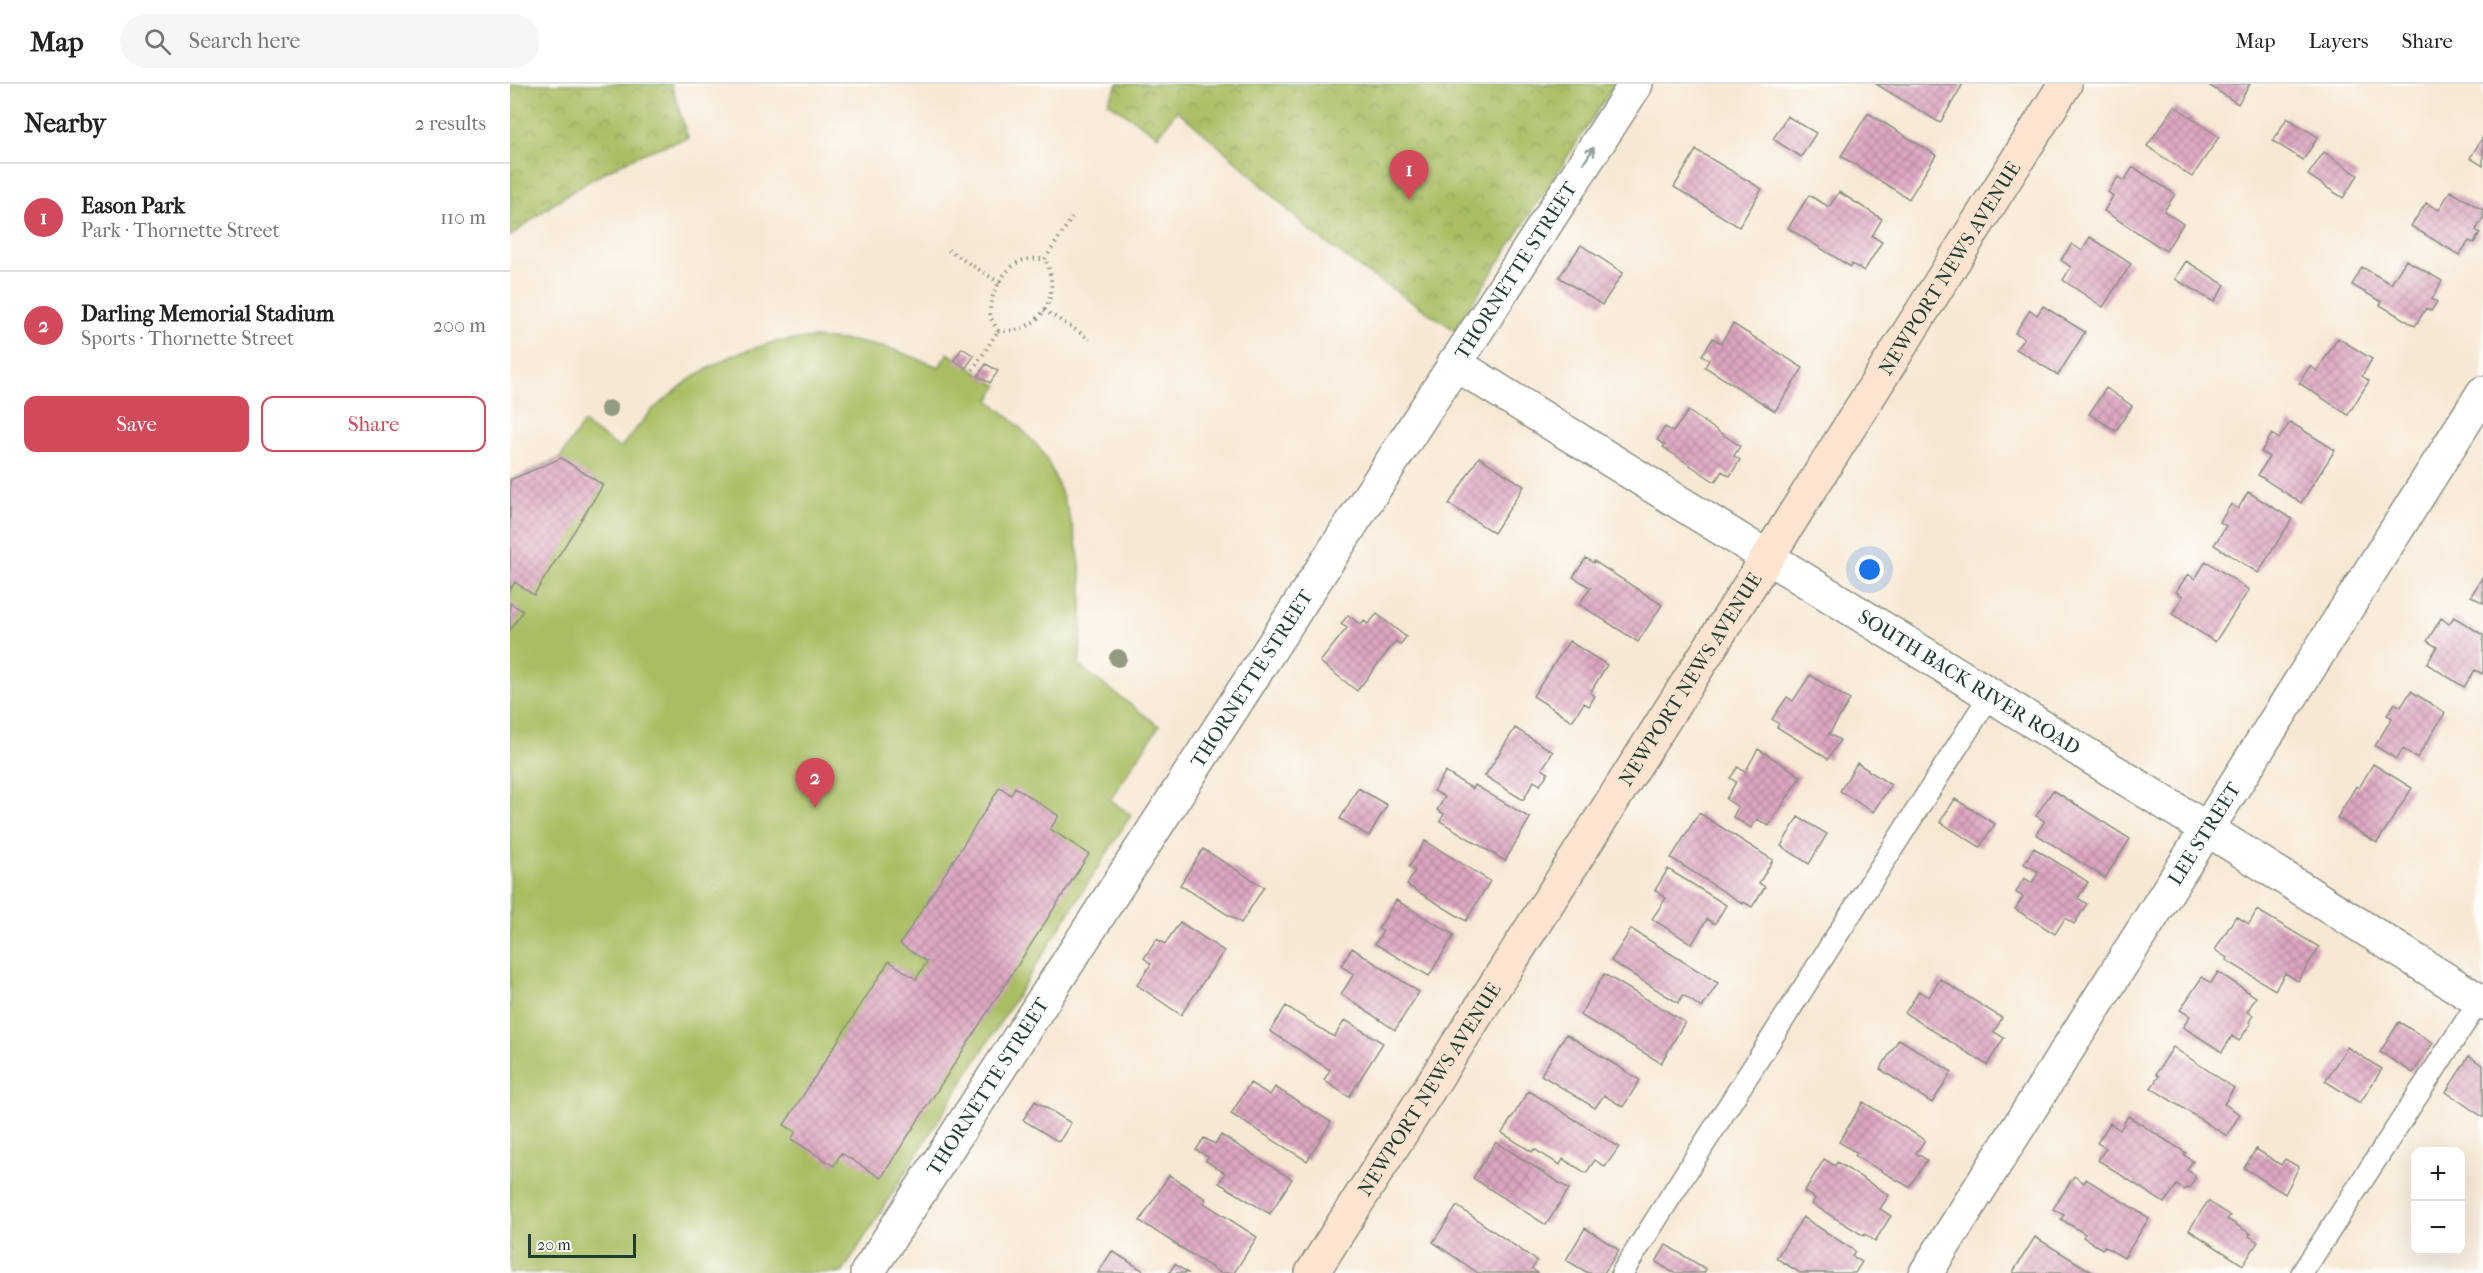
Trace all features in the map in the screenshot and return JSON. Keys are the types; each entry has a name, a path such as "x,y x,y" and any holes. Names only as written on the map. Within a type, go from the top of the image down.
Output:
{"street":[{"name":"THORNETTE STREET","path":"867,1273 1636,84"},
{"name":"NEWPORT NEWS AVENUE","path":"1312,1273 1767,558 2065,84"},
{"name":"SOUTH BACK RIVER ROAD","path":"1455,363 2207,829 2481,1002"},
{"name":"LEE STREET","path":"1926,1273 2483,393"}],"lane":[{"path":"1622,1273 1990,695"},
{"path":"2302,1273 2481,1002"}],"path":[{"path":"1045,259 1072,218"},
{"path":"948,250 1000,283"},
{"path":"998,331 992,318 991,307 994,294 1008,270 1019,261 1045,259"},
{"path":"998,331 1010,332 1024,329 1044,310 1050,297 1052,284 1045,259"},
{"path":"1044,310 1090,339"},
{"path":"973,370 998,331"}],"green space":[{"path":"510,84 671,84 688,138 642,154 596,177 552,205 510,237"},
{"path":"1118,84 1615,84 1456,331 1360,268 1310,231 1245,169 1177,110 1158,136 1108,102"},
{"path":"814,338 853,341 895,350 939,367 948,353 998,386 989,400 1009,417 1043,453 1056,478 1076,540 1082,580 1079,666 1159,726 1110,800 1131,815 842,1273 510,1273 510,480 560,458 583,423 620,448 652,410 693,377 733,355 774,342"}],"building":[{"path":"1876,84 1963,84 1940,123"},
{"path":"2207,84 2250,84 2238,104"},
{"path":"2175,106 2219,137 2192,177 2147,146"},
{"path":"1868,113 1936,155 1909,199 1841,156"},
{"path":"1787,116 1816,133 1801,157 1773,139"},
{"path":"2287,118 2318,137 2303,160 2273,141"},
{"path":"2483,137 2483,166 2470,158"},
{"path":"1696,150 1762,189 1739,227 1674,187"},
{"path":"2324,152 2358,175 2343,198 2308,175"},
{"path":"2133,167 2175,194 2164,211 2183,224 2166,251 2104,211 2113,196 2108,192 2118,177 2124,181"},
{"path":"2450,191 2483,210 2483,218 2476,230 2480,233 2474,243 2469,241 2459,255 2411,226 2426,203 2439,210"},
{"path":"1839,192 1882,219 1872,236 1882,242 1864,271 1852,264 1851,267 1788,228 1809,195 1829,207"},
{"path":"2090,237 2131,264 2103,307 2063,280 2071,267 2061,260 2072,244 2082,251"},
{"path":"1581,245 1623,273 1602,305 1559,277"},
{"path":"2406,260 2442,281 2432,299 2437,302 2431,311 2426,308 2415,326 2380,305 2382,302 2352,285 2362,267 2391,284"},
{"path":"2186,261 2225,285 2214,302 2175,279"},
{"path":"2043,306 2085,332 2058,375 2016,349 2024,338 2015,333 2030,310 2037,315"},
{"path":"1733,324 1803,368 1775,411 1705,367 1709,360 1702,355 1713,338 1721,343"},
{"path":"2338,338 2372,359 2362,376 2369,381 2348,415 2299,383 2310,366 2317,371"},
{"path":"962,348 974,356 966,368 954,360"},
{"path":"986,364 998,371 990,383 978,376"},
{"path":"2106,388 2132,406 2116,431 2089,414"},
{"path":"1688,411 1740,446 1734,456 1740,460 1730,476 1722,471 1715,482 1663,447 1665,445 1657,440 1665,427 1673,432"},
{"path":"2290,422 2335,450 2301,503 2258,475 2269,457 2261,452 2272,434 2279,439"},
{"path":"1479,457 1524,486 1494,533 1449,504"},
{"path":"561,458 603,485 534,595 515,582 510,590 510,480"},
{"path":"2248,492 2292,519 2258,573 2214,545 2226,526 2220,522 2231,504 2238,509"},
{"path":"1586,558 1662,605 1638,642 1579,604 1591,588 1573,577"},
{"path":"2206,561 2249,590 2215,642 2172,614 2183,596 2176,592 2188,574 2195,579"},
{"path":"2483,576 2483,603 2471,596"},
{"path":"510,603 523,611 510,631"},
{"path":"1377,614 1406,637 1400,645 1396,641 1357,691 1320,662 1347,628 1341,624 1348,615 1361,625 1364,621 1368,624"},
{"path":"2454,617 2483,635 2483,674 2475,670 2464,687 2427,664 2437,647 2427,641 2441,618 2449,624"},
{"path":"1569,641 1607,665 1590,693 1595,696 1589,706 1584,703 1572,721 1533,696"},
{"path":"1810,675 1850,700 1829,734 1840,740 1828,759 1777,727 1779,724 1772,719 1787,697 1793,701"},
{"path":"2411,691 2445,713 2417,758 2403,749 2396,759 2375,746 2392,718 2387,715 2395,703 2401,707"},
{"path":"1515,728 1553,752 1542,769 1548,773 1540,785 1534,781 1523,800 1485,776"},
{"path":"1758,749 1801,776 1769,826 1757,819 1751,828 1733,817 1738,807 1726,799 1736,782 1730,778 1738,767 1745,772"},
{"path":"1857,763 1891,785 1873,812 1840,791"},
{"path":"2373,764 2412,788 2377,843 2337,818 2356,786 2359,788"},
{"path":"1445,772 1473,789 1475,785 1530,818 1505,861 1440,821 1444,814 1437,810 1445,797 1434,791"},
{"path":"1000,787 1011,795 1015,787 1059,816 1050,829 1089,854 881,1178 841,1153 834,1166 791,1139 796,1132 784,1125 889,961 916,979 927,962 900,944"},
{"path":"1358,788 1387,805 1369,836 1340,819"},
{"path":"2053,790 2130,839 2105,878 2036,834 2045,821 2036,816"},
{"path":"1955,799 1995,824 1980,847 1940,822"},
{"path":"1699,813 1773,860 1759,883 1765,887 1752,907 1744,902 1743,904 1671,858"},
{"path":"1798,817 1827,834 1809,864 1781,846"},
{"path":"1425,841 1490,881 1466,921 1407,885 1415,871 1409,867"},
{"path":"2034,848 2088,882 2078,898 2087,904 2074,924 2065,918 2055,934 2015,909 2023,897 2016,892 2024,878 2032,883 2039,872 2024,864"},
{"path":"1203,849 1264,887 1241,923 1180,885"},
{"path":"1668,869 1726,905 1715,924 1707,919 1692,944 1652,919 1666,898 1655,890"},
{"path":"1396,900 1454,935 1429,976 1375,944 1383,931 1378,929"},
{"path":"2257,910 2319,947 2298,981 2285,973 2275,990 2226,960 2227,958 2215,950 2236,916 2249,924"},
{"path":"1180,922 1224,951 1181,1015 1137,985 1151,964 1144,958 1157,939 1165,944"},
{"path":"1631,929 1718,983 1702,1008 1683,995 1678,1003 1611,961"},
{"path":"1352,948 1419,992 1395,1030 1341,994 1354,974 1341,966"},
{"path":"2218,972 2256,997 2247,1012 2253,1015 2249,1022 2251,1023 2239,1041 2232,1036 2222,1052 2183,1027 2190,1016 2180,1010 2202,977 2211,983"},
{"path":"1604,974 1685,1022 1661,1063 1580,1015"},
{"path":"1940,979 2002,1018 1994,1032 2004,1038 1987,1065 1905,1013 1919,991 1929,997"},
{"path":"1286,1006 1334,1037 1345,1020 1383,1043 1349,1097 1324,1080 1330,1070 1270,1031"},
{"path":"2399,1022 2433,1043 2413,1073 2380,1052"},
{"path":"1566,1034 1640,1080 1623,1107 1604,1095 1595,1108 1541,1075"},
{"path":"1899,1039 1952,1072 1932,1103 1880,1069"},
{"path":"2173,1047 2234,1088 2224,1104 2240,1114 2227,1136 2151,1088 2159,1076 2156,1074"},
{"path":"2347,1047 2382,1069 2360,1103 2325,1081"},
{"path":"2469,1056 2483,1066 2483,1117 2446,1092"},
{"path":"1250,1083 1270,1095 1275,1087 1331,1122 1307,1161 1231,1114"},
{"path":"1529,1091 1619,1147 1605,1167 1595,1160 1586,1173 1563,1159 1560,1165 1534,1149 1532,1152 1502,1133"},
{"path":"1035,1101 1071,1123 1059,1142 1023,1120"},
{"path":"1863,1102 1925,1140 1916,1153 1927,1160 1909,1187 1855,1156 1857,1153 1839,1142"},
{"path":"2128,1116 2186,1153 2184,1155 2193,1161 2187,1170 2195,1175 2189,1189 2184,1190 2177,1185 2164,1203 2098,1160 2106,1148 2097,1143 2110,1123 2120,1130"},
{"path":"1221,1135 1292,1179 1270,1214 1219,1183 1225,1173 1206,1161 1208,1157 1196,1150 1204,1138 1215,1144"},
{"path":"1496,1142 1569,1189 1546,1225 1473,1178"},
{"path":"2256,1149 2281,1165 2285,1159 2299,1167 2285,1194 2244,1168"},
{"path":"1824,1159 1835,1166 1837,1162 1889,1195 1880,1209 1891,1216 1875,1241 1812,1204 1815,1198 1804,1192"},
{"path":"1169,1175 1206,1199 1204,1203 1257,1237 1234,1273 1220,1273 1140,1221"},
{"path":"2074,1176 2084,1183 2086,1179 2149,1218 2124,1258 2104,1246 2102,1249 2083,1237 2085,1234 2061,1219 2064,1215 2053,1209"},
{"path":"2208,1201 2230,1216 2227,1219 2251,1234 2249,1236 2258,1242 2243,1265 2189,1230"},
{"path":"1457,1206 1537,1261 1532,1269 1538,1273 1478,1273 1433,1242"},
{"path":"1803,1217 1855,1251 1852,1256 1862,1262 1855,1273 1800,1273 1776,1258"},
{"path":"1585,1228 1619,1250 1604,1273 1588,1273 1566,1260"},
{"path":"2035,1237 2094,1273 2013,1272"},
{"path":"1666,1245 1706,1269 1704,1273 1674,1273 1656,1262"},
{"path":"1112,1251 1147,1273 1098,1273"},
{"path":"1175,1264 1188,1273 1169,1273"}],"place":[{"name":"Eason Park","path":"1409,200"},
{"name":"Darling Memorial Stadium","path":"815,808"}]}
